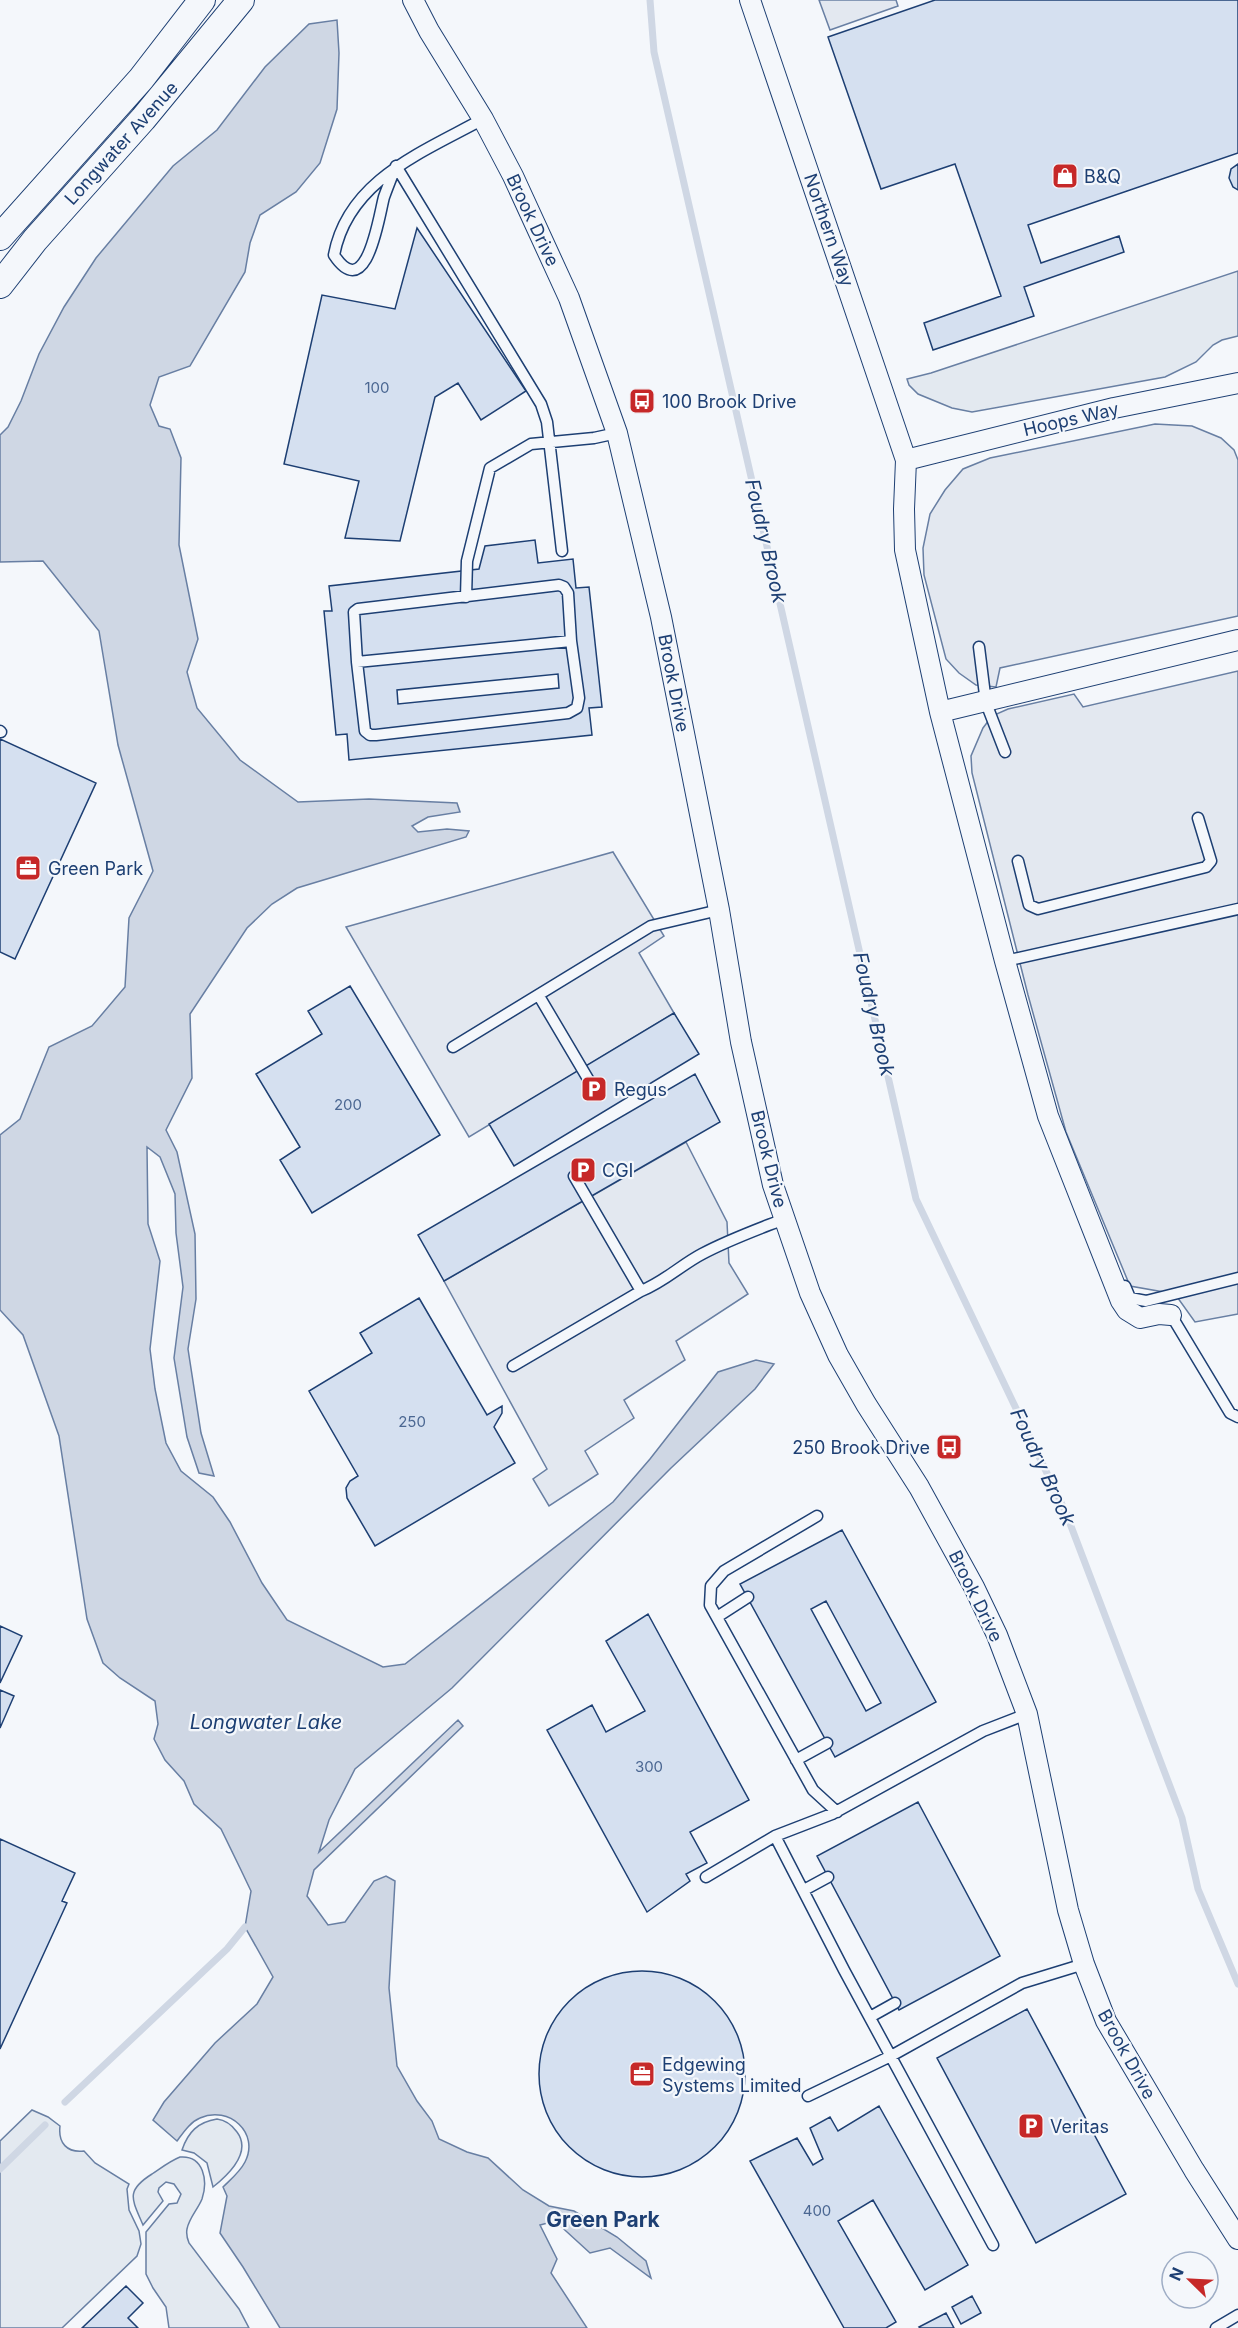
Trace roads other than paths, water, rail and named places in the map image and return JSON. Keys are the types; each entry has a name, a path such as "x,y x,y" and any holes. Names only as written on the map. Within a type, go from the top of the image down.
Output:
{"street":[{"name":"Longwater Avenue","path":"0,237 141,79 202,0"},
{"name":"Longwater Avenue","path":"0,285 35,240 159,101 241,0"},
{"name":"Brook Drive","path":"401,0 429,31"},
{"name":"Brook Drive","path":"413,0 429,31 483,119 513,176 569,298 617,433 661,617 719,910 741,1042 773,1185 810,1293 838,1355 919,1487 974,1587 997,1635 1027,1714 1068,1910 1084,1964 1106,2021 1194,2170 1238,2239"},
{"name":"Northern Way","path":"750,0 906,460"},
{"name":"Hoops Way","path":"906,460 1113,408 1238,383"},
{"path":"906,460 905,550 940,712 1048,1116 1121,1301 1127,1310 1140,1318 1159,1314 1172,1315"},
{"path":"940,712 986,703 1238,640"}],"lane":[{"path":"396,166 384,197 367,259 360,267 351,269 340,264 334,255 338,236 351,212 372,186 396,166 483,119"},
{"path":"396,166 541,404 547,422 562,551"},
{"path":"466,597 467,561 490,468 531,444 594,438 617,433"},
{"path":"560,585 564,587 568,592 571,641 579,698 577,708 568,713 370,735 365,731 354,612 358,609 466,597 560,585"},
{"path":"357,662 571,641"},
{"path":"979,647 986,703 1005,752"},
{"path":"1018,861 1029,904 1038,909 1206,867 1211,861 1198,818"},
{"path":"1005,961 1238,909"},
{"path":"453,1047 651,926 719,910"},
{"path":"539,996 594,1089"},
{"path":"574,1176 641,1291"},
{"path":"513,1366 641,1291 655,1286 710,1250 784,1219"},
{"path":"1107,1269 1116,1266 1130,1298 1146,1301 1238,1278"},
{"path":"1172,1315 1230,1413 1238,1417"},
{"path":"817,1516 724,1571 711,1586 710,1605 813,1790 837,1812"},
{"path":"717,1617 747,1597"},
{"path":"706,1877 775,1836 837,1812 983,1731 1027,1714"},
{"path":"796,1760 827,1743"},
{"path":"775,1836 993,2245"},
{"path":"804,1890 828,1877"},
{"path":"808,2096 891,2056 1022,1983 1084,1964"},
{"path":"870,2017 895,2003"},
{"path":"1216,2328 1238,2315"}],"water":[{"name":"Longwater Lake","path":"337,20 339,53 337,109 320,163 296,192 260,215 250,243 245,272 190,366 159,377 150,405 159,426 170,429 181,458 179,545 198,639 187,672 197,708 240,760 298,802 369,799 457,803 460,812 428,817 412,826 418,832 447,829 469,831 466,837 297,888 272,904 247,928 190,1014 192,1078 166,1130 177,1152 195,1234 196,1299 188,1349 201,1433 214,1476 199,1473 187,1437 174,1358 183,1287 176,1233 175,1194 160,1157 147,1147 148,1224 160,1261 150,1349 166,1443 181,1471 213,1497 230,1522 262,1583 287,1620 383,1667 405,1664 613,1502 718,1372 756,1360 774,1364 755,1389 671,1468 452,1688 355,1769 329,1820 319,1852 458,1720 463,1726 314,1870 307,1896 328,1925 345,1922 374,1881 386,1876 395,1881 389,1988 397,2066 417,2101 432,2121 439,2139 467,2152 488,2158 523,2190 549,2206 574,2211 617,2237 646,2261 651,2278 610,2248 590,2253 555,2221 540,2225 557,2259 551,2273 587,2328 280,2328 220,2233 227,2196 223,2187 238,2172 249,2151 245,2132 231,2119 221,2115 211,2115 193,2122 177,2141 153,2120 164,2102 215,2043 257,2004 273,1977 245,1927 251,1891 221,1829 194,1804 184,1781 165,1760 154,1739 158,1724 155,1701 120,1678 103,1663 87,1619 59,1436 23,1335 0,1310 0,1135 20,1119 49,1047 92,1026 125,987 129,918 153,871 118,745 99,631 43,561 0,562 0,435 8,427 21,401 39,354 64,307 96,258 173,166 217,130 265,67 309,24"}],"waterway":[{"name":"Foudry Brook","path":"650,0 654,52 916,1199 1066,1513 1182,1818 1198,1889 1238,1984"},
{"path":"65,2102 227,1949 245,1927"},
{"path":"0,2169 45,2125"}],"place":[{"name":"B&Q","path":"1065,176"},
{"name":"100 Brook Drive","path":"642,401"},
{"name":"Green Park","path":"28,868"},
{"name":"Regus","path":"594,1089"},
{"name":"CGI","path":"583,1170"},
{"name":"250 Brook Drive","path":"949,1447"},
{"name":"Edgewing Systems Limited","path":"642,2074"},
{"name":"Veritas","path":"1031,2126"}],"district":[{"name":"Green Park","path":"603,2219"}]}
